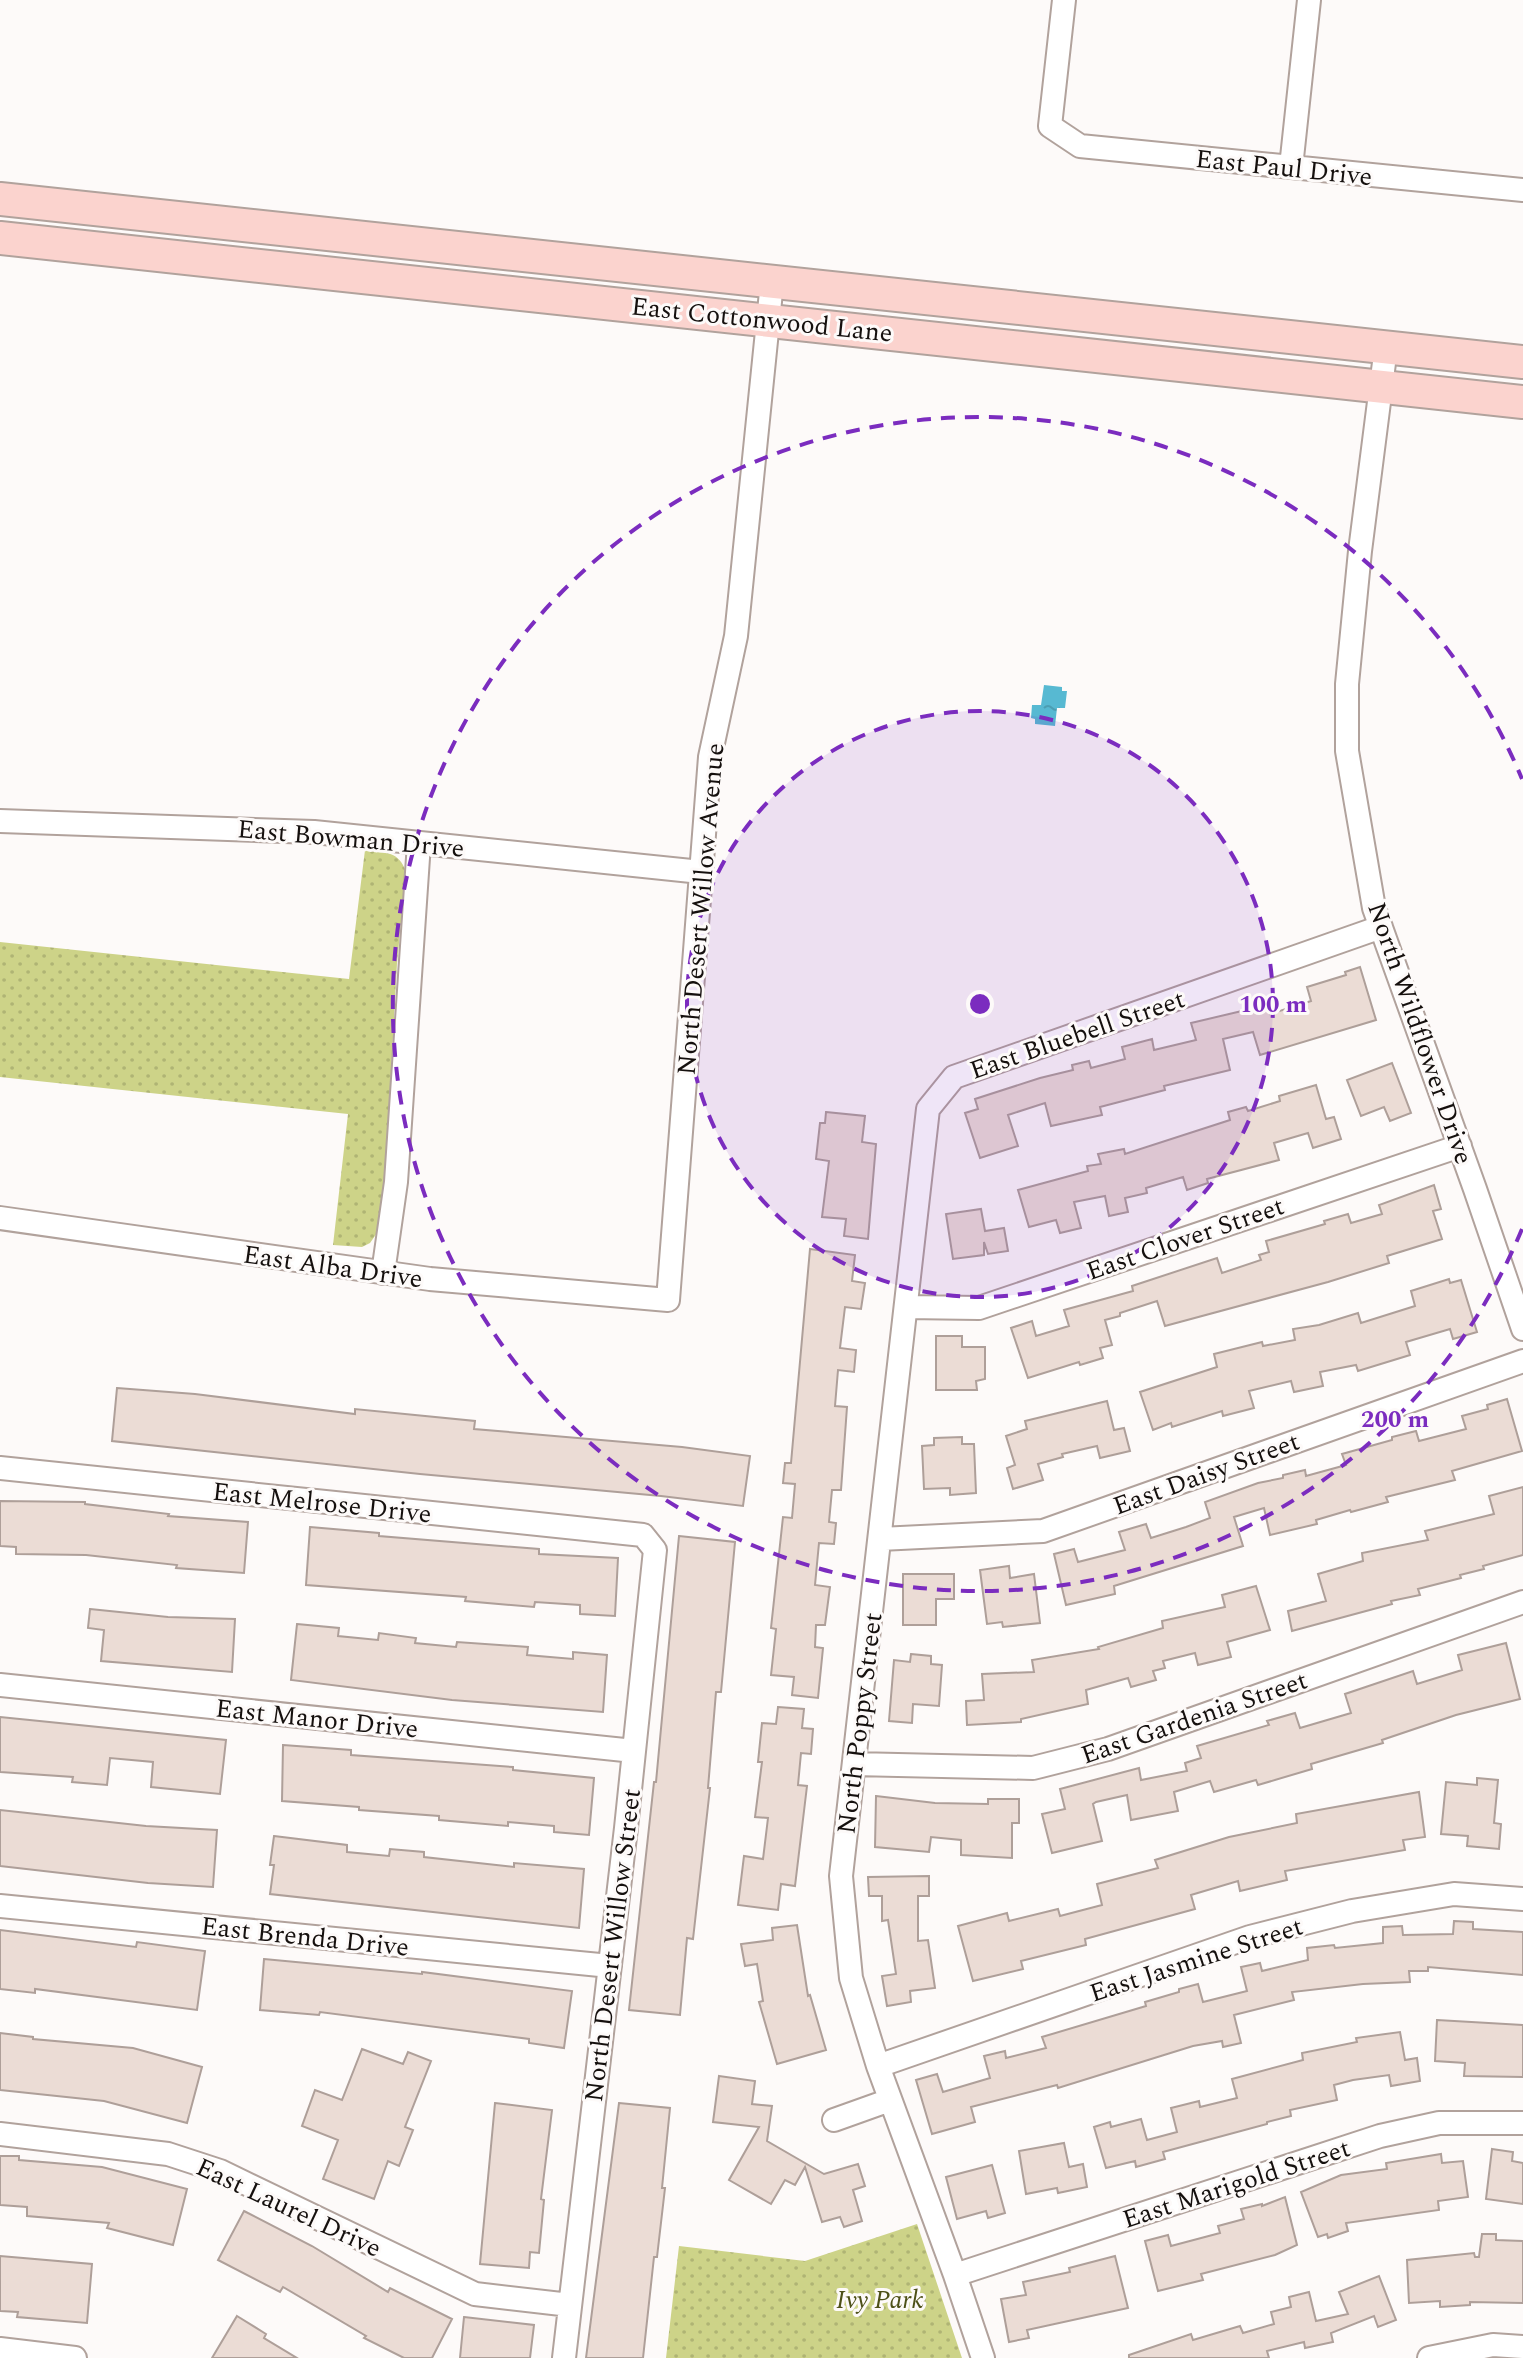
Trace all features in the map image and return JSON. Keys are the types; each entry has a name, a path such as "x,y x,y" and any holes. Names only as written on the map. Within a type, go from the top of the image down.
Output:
{"main road":[{"name":"East Cottonwood Lane","path":"0,199 1523,362"},
{"name":"East Cottonwood Lane","path":"0,238 1523,402"}],"street":[{"name":"East Paul Drive","path":"1064,0 1050,126 1080,146 1523,190"},
{"path":"1291,167 1309,0"},
{"name":"North Desert Willow Avenue","path":"668,1300 710,757 736,636 772,282"},
{"name":"North Wildflower Drive","path":"1386,347 1350,654 1347,751 1374,908 1521,1317"},
{"name":"East Bowman Drive","path":"0,821 248,828 701,872"},
{"path":"383,1273 396,1182 419,843"},
{"name":"East Bluebell Street","path":"954,1077 1381,927"},
{"name":"North Poppy Street","path":"954,1077 928,1109 841,1876 851,1978 878,2066 983,2358"},
{"name":"East Clover Street","path":"906,1307 979,1308 1460,1146"},
{"name":"East Alba Drive","path":"0,1218 383,1273 668,1300"},
{"name":"East Daisy Street","path":"880,1539 1043,1531 1523,1361"},
{"name":"East Melrose Drive","path":"0,1468 643,1535"},
{"name":"North Desert Willow Street","path":"564,2358 655,1550 643,1535"},
{"name":"East Gardenia Street","path":"854,1764 1033,1768 1108,1749 1523,1602"},
{"name":"East Manor Drive","path":"0,1685 634,1751"},
{"name":"East Jasmine Street","path":"878,2066 1250,1937 1352,1911 1454,1894 1523,1899"},
{"name":"East Brenda Drive","path":"0,1906 610,1966"},
{"path":"834,2120 890,2100"},
{"name":"East Marigold Street","path":"955,2275 1380,2136 1439,2123 1523,2123"},
{"name":"East Laurel Drive","path":"0,2134 168,2154 220,2171 475,2294 570,2305"},
{"path":"1429,2358 1493,2345 1523,2347"},
{"path":"0,2349 75,2358"}],"green space":[{"path":"365,850 395,856 406,872 397,963 386,1165 377,1233 370,1243 362,1247 333,1245 348,1114 0,1077 0,942 349,979"},
{"name":"Ivy Park","path":"917,2224 962,2358 666,2358 679,2246 805,2261"}],"water":[{"path":"1044,685 1062,687 1062,691 1067,691 1065,708 1057,708 1055,726 1035,724 1035,719 1031,718 1032,705 1041,705"}],"building":[{"path":"1360,967 1376,1020 1260,1055 1253,1032 1223,1039 1230,1070 1164,1086 1165,1090 1100,1107 1102,1115 1051,1126 1045,1103 1008,1115 1018,1146 980,1158 965,1113 978,1109 975,1099 1073,1070 1072,1065 1089,1061 1091,1068 1125,1059 1122,1047 1152,1039 1154,1050 1196,1040 1191,1023 1246,1010 1244,1005 1265,999 1270,1014 1311,1001 1307,987 1346,975 1345,972"},
{"path":"1392,1063 1411,1113 1390,1121 1384,1107 1361,1116 1347,1080"},
{"path":"1316,1085 1326,1119 1334,1117 1341,1139 1313,1148 1308,1133 1274,1143 1279,1160 1207,1179 1208,1183 1187,1190 1183,1177 1146,1188 1147,1193 1125,1198 1128,1212 1109,1216 1105,1196 1074,1202 1081,1228 1060,1233 1056,1220 1029,1227 1018,1190 1088,1171 1087,1166 1101,1164 1098,1154 1124,1149 1125,1154 1230,1120 1228,1112 1246,1107 1248,1111 1280,1101 1279,1096"},
{"path":"826,1112 865,1116 862,1142 876,1144 868,1239 844,1236 846,1219 822,1217 829,1161 816,1159 820,1123 825,1123"},
{"path":"1434,1185 1441,1209 1433,1211 1442,1239 1387,1256 1389,1263 1165,1326 1157,1301 1120,1313 1120,1316 1105,1320 1112,1345 1100,1348 1103,1358 1028,1378 1011,1328 1032,1321 1036,1336 1069,1326 1064,1310 1133,1291 1132,1286 1217,1258 1222,1273 1261,1260 1259,1255 1269,1252 1266,1241 1348,1214 1351,1223 1382,1214 1379,1205"},
{"path":"981,1209 985,1231 1004,1228 1008,1251 988,1254 984,1242 984,1255 953,1259 946,1214"},
{"path":"810,1249 855,1255 852,1281 865,1283 861,1309 845,1307 840,1348 856,1350 854,1372 838,1370 835,1406 847,1407 841,1490 832,1490 829,1522 836,1523 834,1544 819,1543 815,1585 830,1587 825,1625 816,1625 815,1647 823,1648 818,1698 792,1695 794,1677 771,1675 776,1629 771,1628 783,1517 792,1518 795,1484 783,1483 785,1463 791,1463"},
{"path":"1449,1279 1450,1283 1461,1280 1477,1332 1453,1339 1450,1329 1406,1342 1410,1355 1358,1371 1356,1365 1320,1372 1323,1386 1294,1392 1291,1381 1249,1391 1254,1408 1223,1416 1222,1411 1153,1430 1140,1392 1217,1367 1214,1354 1262,1342 1263,1346 1295,1340 1293,1329 1358,1313 1361,1323 1415,1306 1411,1291"},
{"path":"936,1336 962,1336 962,1347 985,1347 985,1379 976,1381 977,1390 936,1390"},
{"path":"117,1388 195,1394 355,1414 355,1409 475,1421 474,1429 750,1456 743,1506 112,1441"},
{"path":"1507,1399 1522,1451 1452,1471 1455,1480 1386,1497 1388,1502 1350,1510 1316,1520 1317,1524 1270,1535 1264,1508 1234,1517 1243,1546 1114,1586 1115,1594 1066,1605 1054,1554 1074,1549 1078,1562 1125,1550 1119,1532 1146,1524 1151,1538 1186,1527 1210,1518 1205,1502 1258,1483 1283,1478 1283,1475 1305,1470 1306,1476 1346,1465 1342,1454 1392,1440 1392,1437 1416,1431 1419,1441 1466,1429 1462,1416 1488,1409 1487,1405"},
{"path":"1107,1401 1114,1430 1124,1428 1130,1451 1100,1458 1097,1446 1062,1454 1063,1457 1038,1464 1043,1480 1013,1489 1007,1468 1015,1465 1006,1436 1027,1429 1025,1421"},
{"path":"962,1437 962,1444 974,1444 976,1493 950,1495 950,1488 924,1489 922,1446 934,1445 934,1438"},
{"path":"1523,1487 1523,1555 1483,1566 1484,1569 1460,1575 1461,1578 1418,1589 1420,1595 1292,1631 1288,1611 1326,1601 1318,1574 1363,1561 1362,1553 1428,1540 1425,1531 1494,1514 1489,1496"},
{"path":"0,1501 85,1502 168,1516 248,1522 244,1573 176,1568 177,1565 86,1555 16,1554 16,1547 0,1546"},
{"path":"310,1527 539,1549 539,1554 618,1558 615,1616 580,1614 580,1605 535,1602 534,1607 465,1601 466,1597 306,1585"},
{"path":"679,1536 735,1542 721,1692 716,1692 710,1788 693,1939 687,1938 680,2015 629,2010 656,1782"},
{"path":"1009,1566 1010,1578 1034,1574 1040,1623 1003,1627 1002,1622 987,1624 980,1570"},
{"path":"903,1574 954,1574 954,1599 936,1599 936,1625 903,1625"},
{"path":"1256,1586 1270,1630 1227,1642 1231,1657 1198,1665 1195,1653 1163,1661 1165,1668 1153,1671 1156,1680 1131,1687 1128,1678 1086,1690 1088,1704 1021,1719 1021,1722 967,1725 966,1701 984,1700 982,1674 1034,1672 1032,1660 1099,1649 1163,1628 1162,1621 1225,1607 1222,1595"},
{"path":"90,1609 168,1617 235,1619 232,1672 101,1661 104,1630 88,1628"},
{"path":"297,1624 339,1628 338,1636 378,1640 379,1633 416,1638 415,1643 456,1647 457,1642 528,1647 527,1655 573,1659 573,1652 607,1655 603,1712 452,1700 291,1680"},
{"path":"1506,1643 1520,1699 1456,1715 1382,1740 1383,1743 1311,1764 1312,1769 1258,1785 1256,1780 1214,1792 1210,1781 1174,1792 1178,1811 1131,1820 1127,1795 1096,1802 1093,1804 1102,1841 1052,1853 1042,1814 1065,1809 1060,1789 1139,1768 1141,1780 1187,1771 1185,1763 1201,1758 1197,1746 1269,1725 1267,1721 1295,1713 1300,1728 1351,1713 1345,1694 1413,1671 1417,1684 1462,1670 1458,1655"},
{"path":"911,1654 931,1656 931,1664 942,1665 939,1706 913,1704 912,1723 889,1721 894,1660 910,1662"},
{"path":"778,1707 804,1709 802,1728 813,1729 811,1754 801,1753 798,1785 807,1786 795,1886 781,1884 778,1910 738,1905 744,1856 763,1859 768,1818 755,1817 762,1762 758,1762 762,1723 776,1724"},
{"path":"0,1717 226,1740 220,1794 151,1787 153,1762 110,1758 107,1785 72,1782 73,1777 0,1772"},
{"path":"283,1745 351,1750 351,1755 513,1767 513,1770 594,1778 589,1835 554,1832 554,1826 439,1820 439,1816 282,1801"},
{"path":"1477,1778 1498,1780 1494,1823 1501,1824 1499,1849 1467,1846 1468,1836 1441,1834 1446,1782 1477,1785"},
{"path":"1419,1792 1425,1837 1403,1840 1405,1850 1285,1871 1287,1880 1240,1891 1238,1881 1191,1895 1195,1909 1085,1939 1086,1945 1021,1961 1023,1969 973,1981 958,1926 1007,1913 1009,1921 1058,1909 1060,1916 1102,1905 1097,1884 1158,1868 1155,1860 1229,1837 1297,1823 1296,1814"},
{"path":"876,1796 935,1803 988,1804 988,1799 1019,1799 1019,1823 1012,1823 1012,1858 961,1855 961,1840 931,1837 929,1852 875,1847"},
{"path":"0,1810 146,1826 217,1830 213,1887 0,1866"},
{"path":"274,1836 347,1845 347,1852 389,1856 390,1849 424,1852 424,1857 514,1867 514,1863 584,1869 579,1928 270,1894"},
{"path":"929,1876 929,1896 918,1896 918,1941 928,1940 935,1988 910,1991 911,2002 887,2006 882,1976 896,1974 888,1920 882,1921 882,1896 869,1896 868,1877"},
{"path":"1454,1921 1473,1922 1473,1929 1523,1932 1523,1975 1428,1967 1428,1971 1409,1971 1410,1982 1292,1992 1294,2000 1234,2015 1241,2043 1223,2047 1222,2041 1193,2046 1058,2088 1057,2085 971,2107 975,2122 932,2134 916,2080 937,2074 943,2092 990,2078 984,2056 1005,2051 1006,2058 1046,2048 1042,2037 1146,2006 1145,2002 1179,1992 1179,1989 1198,1984 1203,2002 1247,1991 1241,1967 1260,1963 1262,1971 1308,1960 1307,1948 1383,1943 1383,1927 1402,1926 1403,1935 1453,1934"},
{"path":"797,1925 808,1996 826,2050 777,2064 759,2002 763,2001 757,1964 745,1966 741,1944 773,1940 772,1928"},
{"path":"0,1930 136,1947 137,1942 205,1951 197,2010 35,1989 35,1993 0,1989"},
{"path":"264,1959 422,1972 572,1991 564,2048 529,2043 529,2039 320,2012 319,2015 260,2010"},
{"path":"1437,2020 1523,2025 1523,2077 1464,2076 1465,2063 1435,2061"},
{"path":"1400,2032 1405,2060 1417,2058 1420,2081 1391,2086 1389,2075 1334,2085 1337,2100 1290,2110 1291,2116 1267,2124 1163,2152 1165,2159 1136,2167 1135,2161 1106,2168 1094,2127 1110,2122 1111,2127 1141,2119 1147,2140 1177,2132 1171,2108 1199,2101 1200,2107 1237,2098 1232,2079 1303,2060 1302,2053 1357,2042 1356,2038"},
{"path":"0,2033 133,2048 202,2067 187,2123 104,2101 0,2090"},
{"path":"362,2049 403,2064 408,2052 431,2061 405,2127 413,2130 399,2166 388,2161 374,2199 323,2179 338,2140 302,2126 315,2090 342,2100"},
{"path":"719,2076 755,2081 752,2104 772,2106 767,2141 824,2174 858,2164 865,2186 853,2190 862,2221 844,2227 840,2217 822,2222 805,2167 795,2185 785,2180 771,2204 729,2180 759,2127 713,2122"},
{"path":"495,2103 552,2110 541,2199 544,2200 539,2253 530,2252 529,2268 480,2264"},
{"path":"619,2103 670,2108 657,2257 654,2257 643,2358 586,2358"},
{"path":"1064,2143 1069,2167 1083,2164 1087,2187 1058,2193 1057,2188 1026,2194 1019,2151"},
{"path":"1492,2149 1513,2152 1512,2161 1523,2163 1523,2204 1486,2199"},
{"path":"1441,2154 1442,2163 1463,2161 1468,2197 1438,2201 1439,2210 1346,2223 1348,2231 1328,2238 1327,2234 1318,2237 1301,2192 1341,2175 1387,2169 1386,2163"},
{"path":"0,2156 102,2167 187,2189 173,2245 107,2228 109,2223 27,2216 27,2207 0,2205"},
{"path":"992,2165 1005,2213 988,2218 986,2211 957,2219 946,2177"},
{"path":"1285,2197 1297,2245 1275,2255 1201,2274 1203,2280 1158,2291 1145,2241 1168,2235 1171,2246 1220,2233 1218,2226 1244,2219 1241,2209 1262,2206"},
{"path":"244,2211 312,2246 388,2292 390,2288 452,2319 432,2358 404,2358 364,2338 366,2336 283,2287 280,2292 218,2260"},
{"path":"1482,2234 1496,2234 1496,2240 1523,2241 1523,2303 1470,2302 1470,2305 1440,2307 1440,2301 1409,2303 1407,2260 1474,2253 1475,2257 1479,2257"},
{"path":"0,2256 92,2264 87,2323 17,2317 18,2312 0,2311"},
{"path":"1115,2256 1128,2308 1027,2330 1029,2338 1009,2342 1001,2299 1026,2295 1023,2282 1070,2272 1069,2268"},
{"path":"1379,2276 1396,2320 1378,2327 1374,2316 1331,2333 1333,2342 1305,2348 1304,2342 1267,2351 1269,2358 1129,2358 1129,2355 1191,2334 1193,2340 1240,2326 1243,2333 1274,2324 1271,2312 1291,2307 1289,2297 1309,2292 1316,2321 1348,2314 1339,2292"},
{"path":"237,2316 266,2334 264,2338 297,2358 212,2358"},
{"path":"464,2317 534,2325 530,2358 460,2358"}]}
